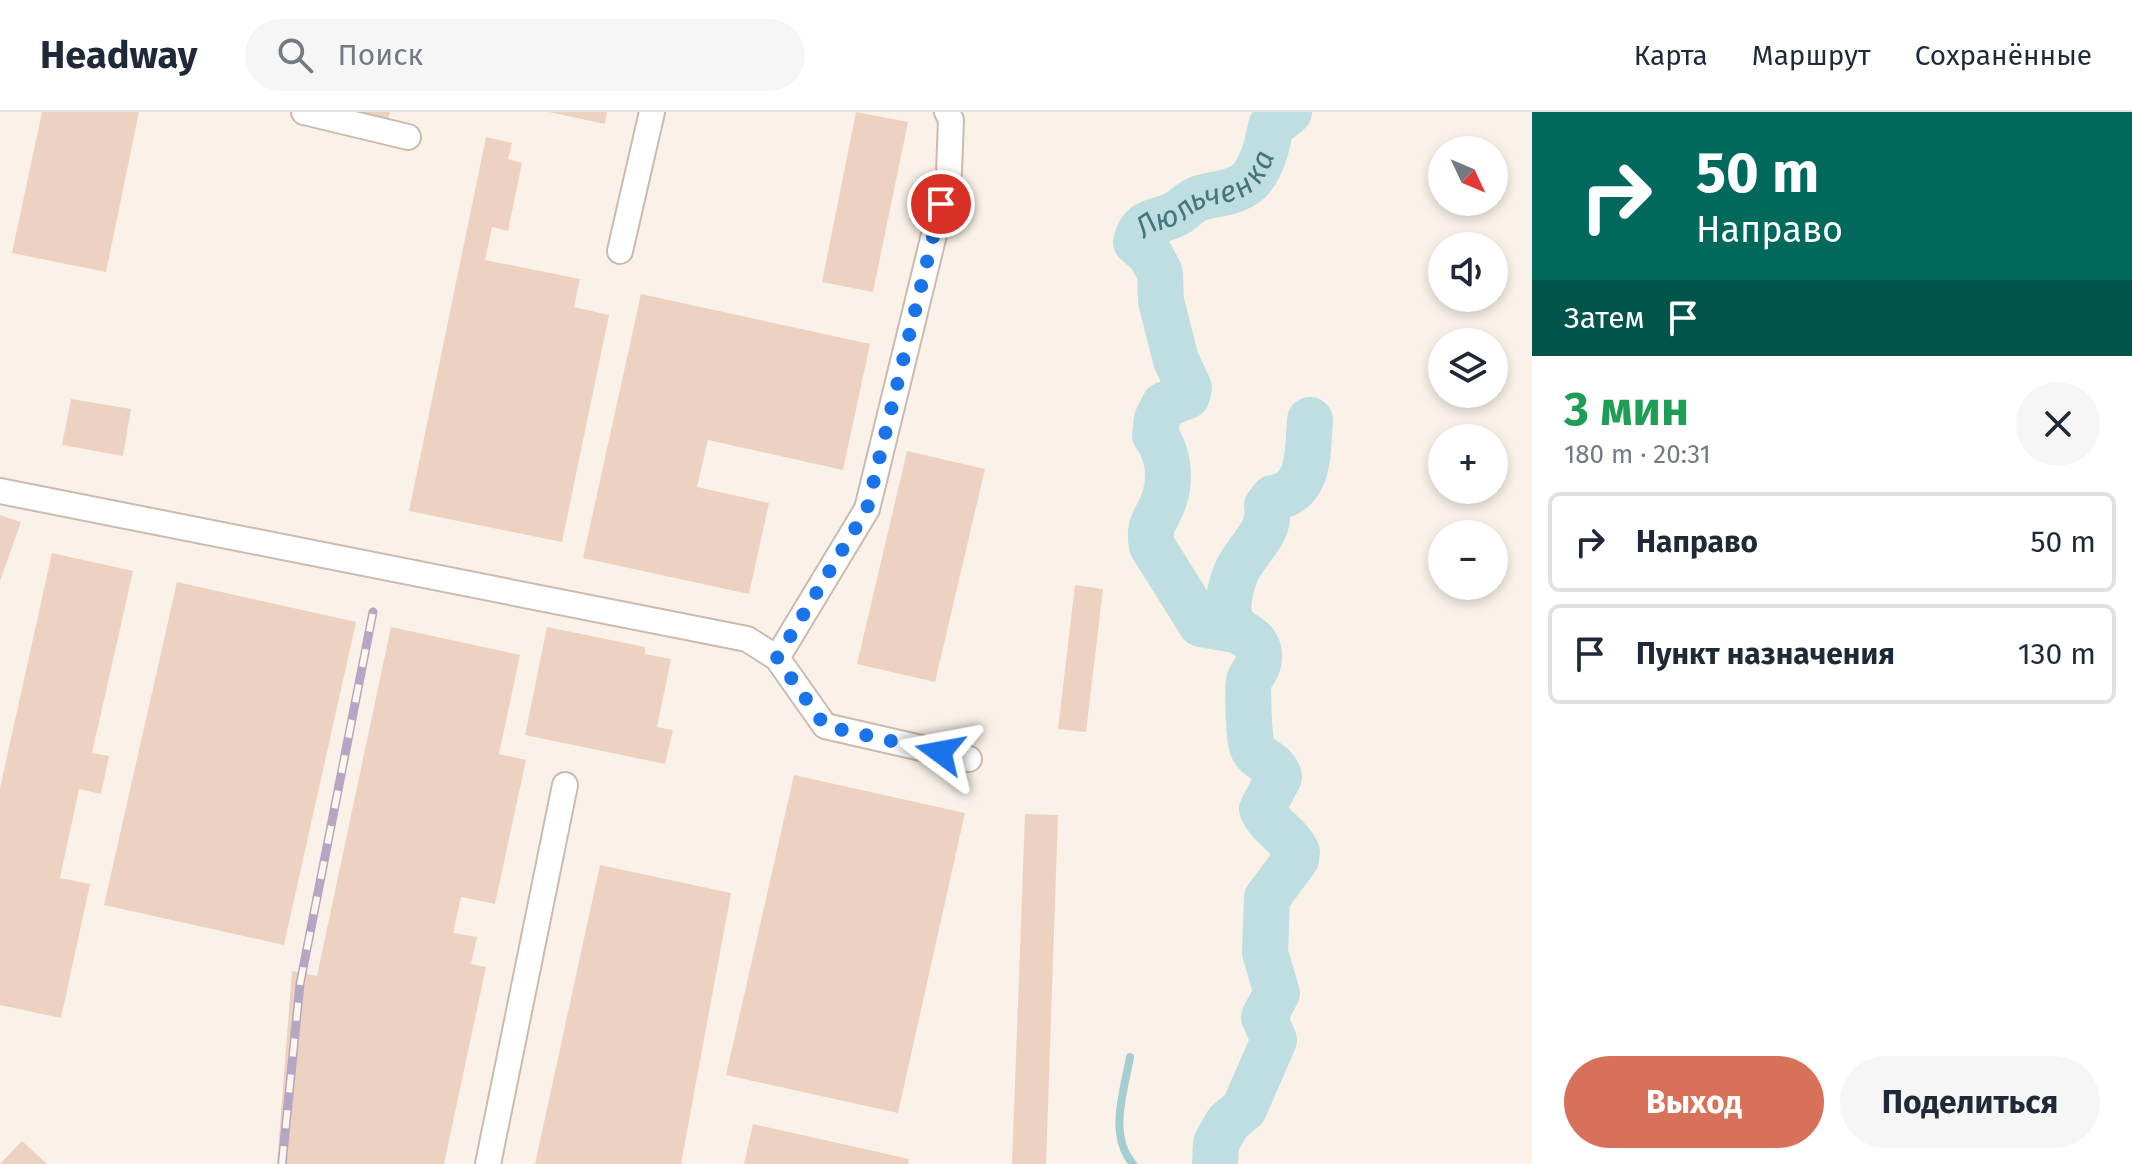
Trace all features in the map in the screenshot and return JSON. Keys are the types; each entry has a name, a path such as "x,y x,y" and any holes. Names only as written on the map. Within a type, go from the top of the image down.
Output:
{"lane":[{"path":"304,112 408,137"},
{"path":"620,251 652,112"},
{"path":"777,658 867,509 949,173 951,120 947,112"},
{"path":"0,491 747,639 777,658 825,726 969,759"},
{"path":"488,1164 565,785"}],"building":[{"path":"42,112 139,112 106,272 12,253"},
{"path":"355,112 390,112 388,120"},
{"path":"549,112 607,112 605,124"},
{"path":"856,112 908,122 873,292 822,282"},
{"path":"486,137 512,143 508,159 522,163 508,231 492,227 485,260 580,279 574,307 609,315 562,542 409,511"},
{"path":"641,294 870,344 843,470 708,440 697,487 769,503 749,594 583,558"},
{"path":"71,399 131,409 123,456 62,445"},
{"path":"907,451 985,469 935,682 857,664"},
{"path":"0,515 21,522 0,581"},
{"path":"52,553 133,571 92,753 109,756 101,794 79,789 60,878 90,884 61,1018 0,1005 0,788"},
{"path":"177,582 356,622 284,945 104,905"},
{"path":"1075,585 1103,589 1086,732 1058,729"},
{"path":"391,627 520,655 499,754 526,760 495,904 461,897 453,933 477,937 471,964 486,967 444,1164 277,1164 292,971 317,976"},
{"path":"547,627 645,647 645,654 671,659 657,727 673,730 665,764 525,735"},
{"path":"794,775 965,813 898,1113 726,1075"},
{"path":"1025,814 1058,815 1046,1164 1012,1164"},
{"path":"600,865 731,893 681,1164 535,1164"},
{"path":"753,1124 909,1159 908,1164 744,1164"},
{"path":"22,1141 47,1164 0,1164"}],"waterway":[{"name":"Люльченка","path":"1236,630 1201,624 1152,546 1152,525 1163,504 1168,481 1167,464 1155,435 1157,419 1164,405 1187,396 1189,388 1176,360 1161,301 1160,273 1150,254 1136,242 1147,224 1172,216 1197,199 1235,190 1247,183 1262,160 1271,126 1289,112"},
{"name":"Люльченка","path":"1215,1164 1216,1143 1228,1122 1244,1109 1274,1040 1264,1017 1277,993 1265,953 1267,898 1296,859 1297,852 1262,809 1279,777 1252,747 1248,685 1259,662 1258,649 1232,622 1229,599 1238,568 1264,529 1267,506 1273,498 1295,488 1301,479 1307,457 1310,420"},
{"path":"1130,1057 1119,1126 1125,1152 1133,1164"}],"railway":[{"path":"282,1164 300,984 373,612"}],"route":[{"path":"940,752 825,726 777,658 867,509 941,204"}]}
